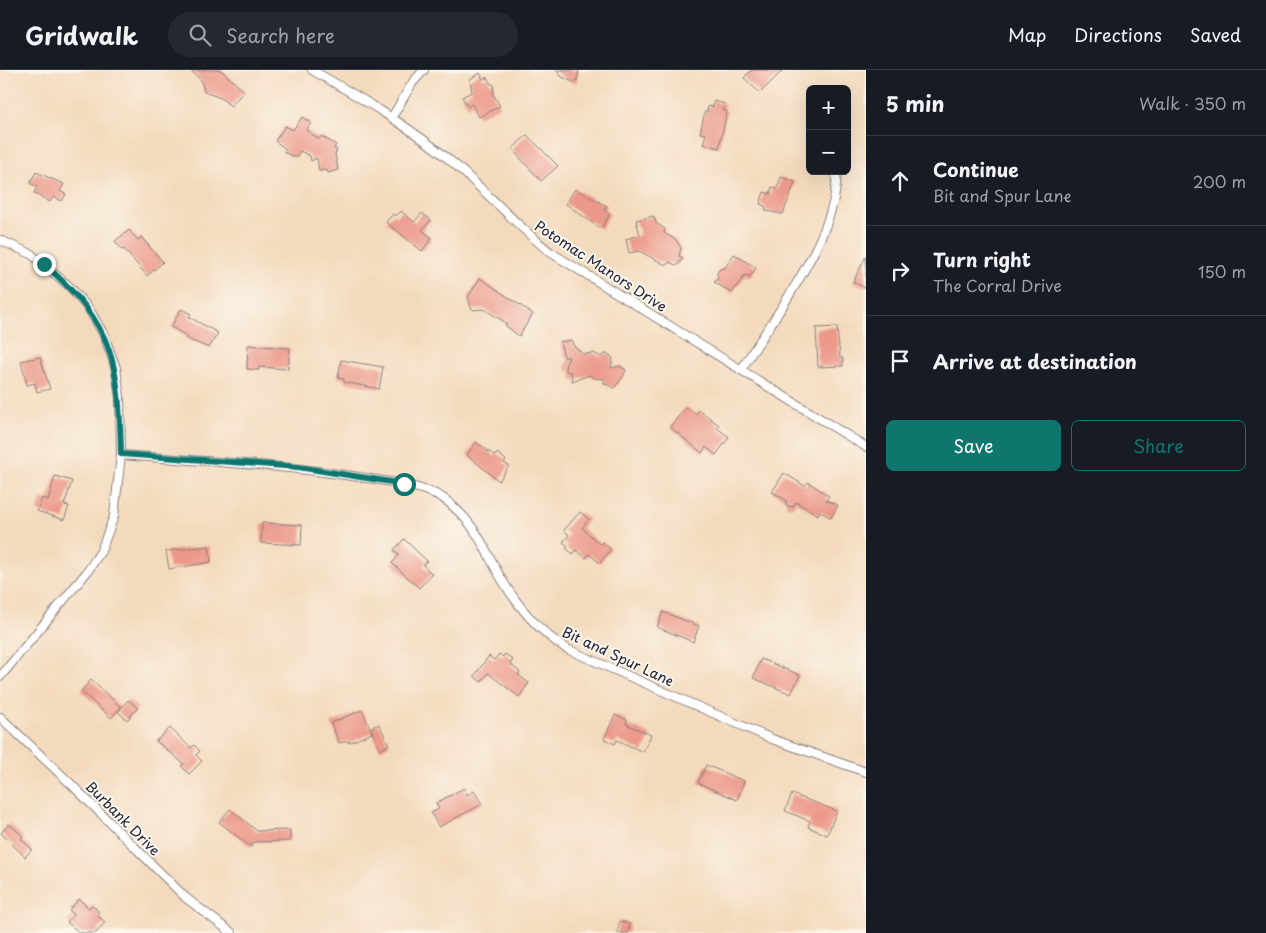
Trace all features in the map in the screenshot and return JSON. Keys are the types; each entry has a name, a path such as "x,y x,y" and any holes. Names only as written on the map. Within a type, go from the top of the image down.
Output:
{"street":[{"name":"Potomac Manors Drive","path":"312,70 392,117 452,162 518,226 550,252 866,447"},
{"path":"392,117 413,82 424,70"},
{"path":"741,370 824,234 835,192 836,175"},
{"path":"0,240 31,254 69,286 89,309 104,335 116,368 120,398 121,454 114,516 101,551 87,572 0,677"},
{"name":"Bit and Spur Lane","path":"121,454 298,467 404,484 435,494 450,503 462,516 484,545 500,577 522,610 545,635 567,649 772,739 866,772"},
{"name":"Burbank Drive","path":"0,717 72,784 186,898 232,933"}],"building":[{"path":"190,70 221,70 244,91 231,106 221,98 204,92 201,80"},
{"path":"556,70 579,70 577,80 575,83 562,77"},
{"path":"751,70 783,70 760,93 744,78"},
{"path":"480,73 483,79 487,77 490,83 494,85 493,94 500,106 479,117 472,104 468,107 462,97 472,92 470,79"},
{"path":"714,101 725,104 723,110 727,111 719,148 703,144 706,134 700,133 705,111 707,112 708,106 713,107"},
{"path":"302,117 311,123 306,130 319,139 321,136 336,145 334,148 337,150 335,154 338,170 328,173 327,170 319,171 317,158 311,161 310,156 300,151 296,158 284,152 286,149 275,141 285,126 293,130"},
{"path":"527,135 558,166 541,181 512,149"},
{"path":"36,172 64,184 60,191 66,194 62,201 53,197 50,202 34,193 37,187 30,183"},
{"path":"781,177 795,182 783,214 766,211 765,206 760,204 764,192 770,194 772,187 777,189"},
{"path":"575,189 607,206 604,210 610,214 601,229 566,204"},
{"path":"401,211 414,222 422,213 431,220 422,230 432,238 422,251 386,222 393,214 396,216"},
{"path":"654,216 656,223 665,229 664,233 676,240 681,248 679,256 683,258 677,266 670,262 666,265 639,251 629,253 626,239 640,235 636,220"},
{"path":"129,230 138,240 141,237 163,262 147,276 115,241"},
{"path":"734,254 756,268 750,277 745,275 732,293 714,282 718,279 717,273 720,269 725,268"},
{"path":"866,256 866,288 853,282"},
{"path":"480,278 533,314 519,336 505,325 506,323 484,309 474,310 471,308 468,297"},
{"path":"181,309 191,314 189,317 218,333 209,348 185,338 187,336 171,327"},
{"path":"837,327 840,358 843,358 843,366 818,367 816,328"},
{"path":"572,340 573,345 583,354 594,353 601,357 607,353 613,358 611,368 620,366 626,370 614,388 604,383 605,379 594,378 590,375 572,381 571,372 566,371 565,366 569,357 564,357 560,342"},
{"path":"248,345 290,348 288,369 259,367 259,370 247,369"},
{"path":"40,357 50,389 37,392 35,383 27,385 21,361"},
{"path":"341,360 383,367 379,389 344,382 344,379 338,378"},
{"path":"686,407 696,414 699,410 719,425 717,428 729,437 716,455 706,447 702,453 670,427"},
{"path":"476,442 495,456 497,453 506,460 504,463 509,466 499,481 467,455"},
{"path":"784,473 805,486 808,482 829,496 826,500 838,505 831,518 820,511 818,515 796,502 793,507 786,506 786,500 772,492"},
{"path":"55,476 72,481 64,505 69,506 64,520 37,511 42,498 48,500"},
{"path":"580,512 589,519 582,528 600,544 602,542 611,549 600,563 589,554 586,558 576,550 573,554 566,548 568,546 563,542 569,535 564,530"},
{"path":"262,523 302,525 301,545 261,543"},
{"path":"404,539 427,561 423,565 432,574 419,588 392,563 399,555 394,550"},
{"path":"209,546 211,562 169,569 166,551"},
{"path":"663,612 699,626 693,642 657,627"},
{"path":"499,654 503,657 505,654 513,660 510,664 520,672 518,675 529,683 519,697 488,673 481,682 474,676 489,656 494,660"},
{"path":"761,659 800,675 791,694 753,678"},
{"path":"91,680 121,707 111,718 81,691"},
{"path":"128,700 138,708 127,720 118,712"},
{"path":"362,710 370,728 379,724 389,745 380,750 371,729 372,733 349,743 349,741 339,743 331,723"},
{"path":"615,715 627,720 626,724 651,735 643,752 617,740 615,744 604,739"},
{"path":"170,728 191,748 194,745 200,751 196,755 202,761 189,774 181,766 184,764 156,741"},
{"path":"706,765 744,781 737,800 698,783"},
{"path":"464,788 467,795 474,791 482,804 439,827 431,813 439,809 436,803"},
{"path":"792,794 837,811 827,835 808,827 810,821 785,811"},
{"path":"230,809 257,831 290,830 290,841 254,842 251,847 219,822"},
{"path":"9,824 23,836 21,839 32,849 25,857 1,833"},
{"path":"79,899 89,908 92,905 98,911 98,916 105,922 96,933 80,933 67,922 74,914 69,910"},
{"path":"620,921 630,924 628,933 617,933"}],"route":[{"path":"44,264 69,286 89,309 104,335 116,368 120,398 121,454 258,466 298,467 404,484"}]}
